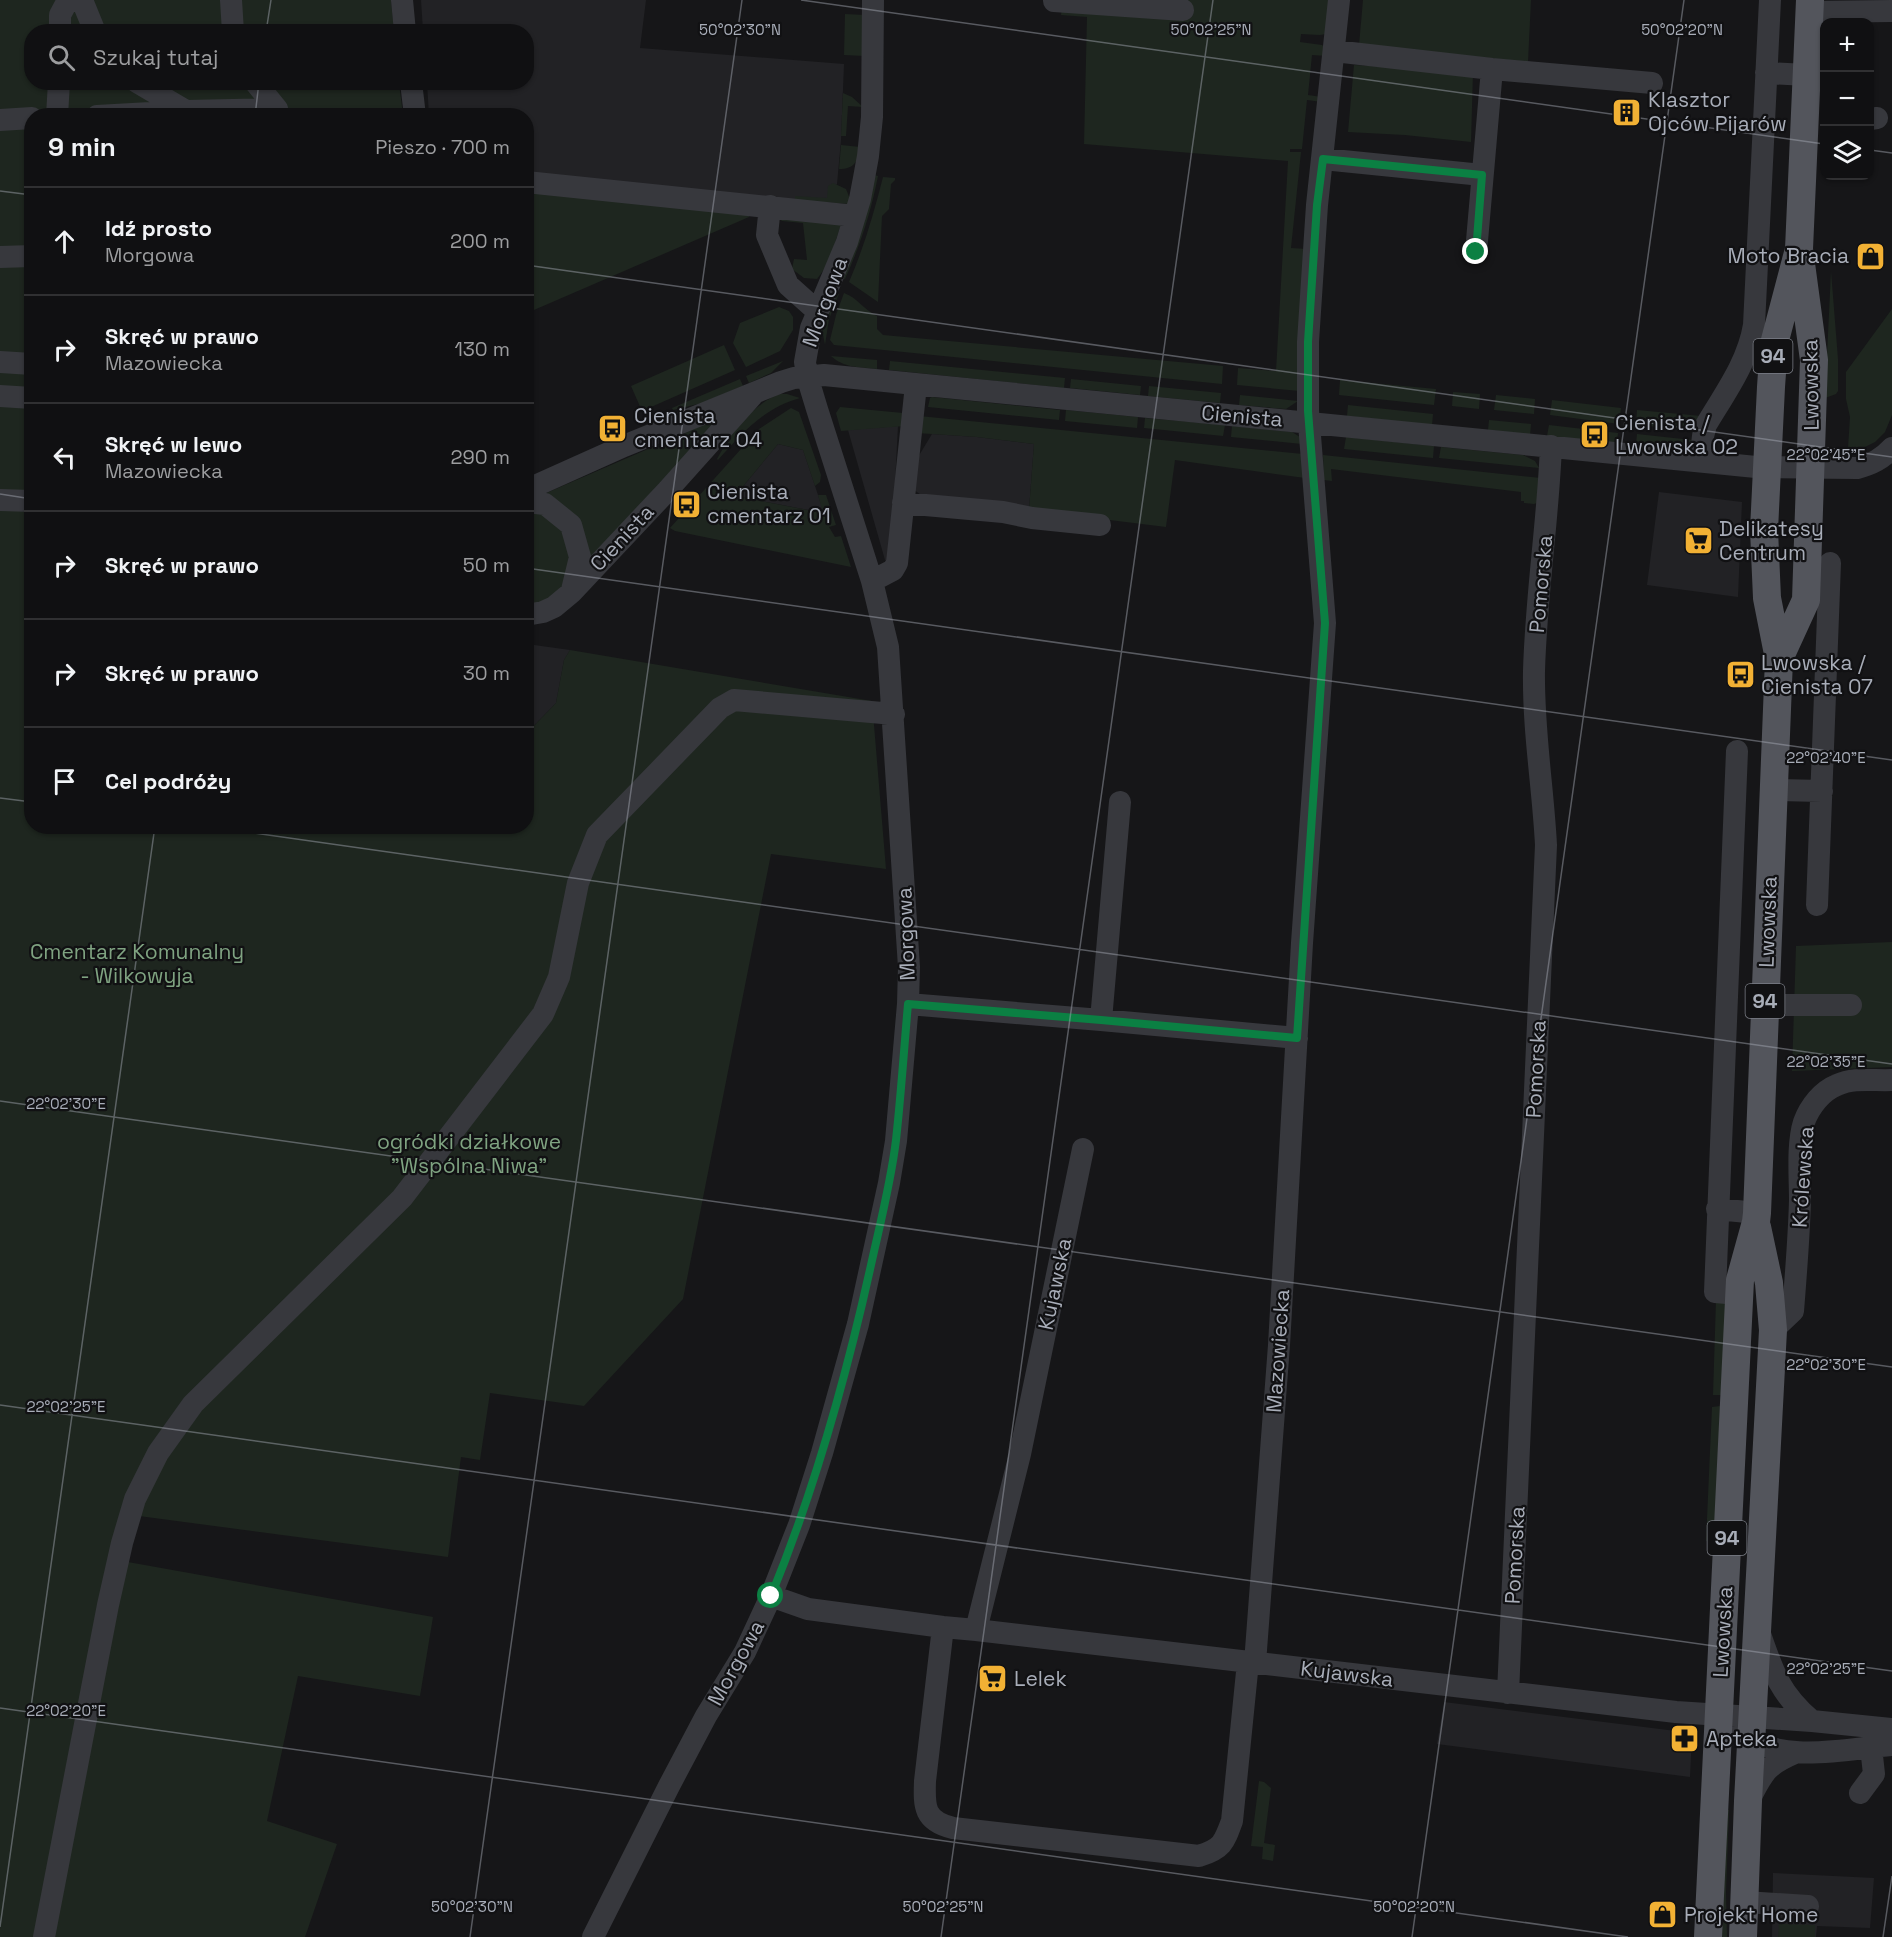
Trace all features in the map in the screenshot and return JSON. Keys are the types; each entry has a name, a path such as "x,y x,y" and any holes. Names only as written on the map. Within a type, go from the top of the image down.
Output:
{"main road":[{"name":"Lwowska","path":"1707,1937 1739,1294 1740,1280 1756,1217 1765,1005 1779,659 1767,598 1764,530 1767,467 1774,344 1799,249 1815,120 1807,75 1810,6"},
{"name":"Lwowska","path":"1779,659 1806,600 1814,360 1799,249"},
{"name":"Lwowska","path":"1743,1937 1773,1330 1769,1283 1756,1217"}],"street":[{"path":"60,24 60,15 68,0"},
{"path":"82,0 92,24"},
{"path":"231,0 232,24"},
{"path":"402,0 404,24"},
{"name":"Morgowa","path":"593,1937 706,1716 745,1652 771,1596 799,1525 858,1324 889,1184 896,1141 908,1004 908,927 888,647 872,581 807,376 806,352 817,311 847,242 864,178 870,140 873,0"},
{"path":"1045,0 1183,10"},
{"name":"Mazowiecka","path":"943,1627 925,1781 924,1804 930,1817 941,1824 964,1829 1199,1856 1215,1852 1225,1839 1232,1821 1251,1663 1279,1345 1325,623 1310,422 1308,342 1317,205 1339,0"},
{"path":"1700,461 1706,426 1751,344 1756,290 1770,0"},
{"path":"1810,6 1892,11"},
{"path":"1334,51 1492,69 1652,83"},
{"path":"1476,252 1492,69"},
{"path":"1766,73 1807,75"},
{"path":"57,108 58,90"},
{"path":"150,90 178,108"},
{"path":"261,90 274,108"},
{"path":"412,90 414,108"},
{"path":"0,120 24,118"},
{"path":"1323,159 1482,175"},
{"path":"534,183 855,216"},
{"path":"770,206 767,235 788,285 817,311"},
{"path":"0,257 24,256"},
{"path":"0,362 24,364"},
{"name":"Cienista","path":"534,486 624,446 755,392 781,382 807,376 840,376 1767,467 1857,468 1872,464 1889,455"},
{"path":"872,581 895,567 916,384"},
{"name":"Cienista","path":"534,614 554,607 572,592 666,492 755,392"},
{"path":"0,396 24,398"},
{"name":"Pomorska","path":"1508,1693 1546,845 1544,800 1535,732 1534,672 1551,446"},
{"path":"0,500 24,501"},
{"path":"534,502 545,504 571,525 580,557 572,592"},
{"path":"903,503 1002,512 1032,518 1100,525"},
{"path":"1817,905 1830,563"},
{"path":"44,1937 122,1543 135,1499 158,1453 193,1404 402,1198 543,1014 560,977 578,883 597,836 720,708 734,700 894,714"},
{"path":"1737,751 1715,1292 1739,1294"},
{"path":"1773,790 1822,791"},
{"path":"1101,1020 1120,802"},
{"path":"908,1004 1297,1038"},
{"path":"1765,1005 1851,1005"},
{"name":"Królewska","path":"1773,1330 1793,1311 1801,1146 1804,1123 1812,1105 1836,1085 1851,1080 1892,1080"},
{"name":"Kujawska","path":"976,1629 1020,1454 1083,1149"},
{"path":"1717,1209 1756,1217"},
{"name":"Kujawska","path":"771,1596 807,1610 1508,1693 1719,1715"},
{"name":"Lwowska","path":"1758,1629 1776,1678 1796,1707 1812,1721"},
{"path":"1719,1715 1752,1730 1767,1748 1795,1753 1881,1746 1874,1774 1860,1793"},
{"path":"1752,1730 1812,1721 1892,1729"},
{"path":"1748,1801 1761,1776 1774,1762 1795,1753"},
{"path":"1744,1902 1809,1905"}],"shaded area":[{"path":"421,0 646,0 640,48 844,64 837,184 824,203 534,174 534,108 429,108 427,90 534,90 534,24 423,24"},
{"path":"898,426 891,560 885,560 848,430"},
{"path":"932,434 1034,444 1029,510 925,498 909,486 912,467"},
{"path":"778,444 803,450 824,513 735,496"},
{"path":"1659,492 1742,502 1738,597 1647,585"},
{"path":"534,645 570,650 564,660 556,703 534,726"},
{"path":"1444,1702 1692,1733 1690,1777 1437,1744"},
{"path":"1773,1873 1874,1878 1870,1928 1817,1926 1816,1937 1772,1937"}],"green space":[{"name":"ogródki działkowe \"Wspólna Niwa\"","path":"0,0 391,0 393,24 24,24 24,90 400,90 402,108 24,108 24,834 534,834 534,726 556,703 564,660 570,650 872,701 886,869 771,854 683,1299 584,1406 490,1393 480,1460 461,1457 448,1557 139,1516 128,1562 433,1617 420,1696 298,1676 267,1821 337,1844 305,1937 0,1937"},
{"path":"1063,0 1332,0 1326,34 1301,34 1300,42 1322,45 1327,56 1312,55 1308,95 1322,97 1322,102 1307,100 1302,149 1290,149 1290,152 1301,152 1291,248 1307,249 1300,391 1237,385 1238,368 1276,371 1288,161 1084,144 1087,17 1061,15"},
{"path":"1363,0 1531,0 1528,62 1359,45"},
{"path":"845,14 865,15 864,56 844,55"},
{"path":"1354,65 1473,72 1471,142 1348,132"},
{"path":"843,93 852,97 863,107 848,106 846,136 841,136"},
{"path":"841,145 860,147 855,163 849,168 839,169"},
{"path":"874,175 878,176 868,216 845,279 842,278"},
{"path":"883,177 895,178 895,180 891,184 889,209 882,216 878,302 849,282 868,230"},
{"path":"833,183 846,189 850,199 849,204 795,200 795,196 827,198 828,186"},
{"path":"534,190 748,210 749,217 534,310"},
{"path":"779,218 842,222 828,264 817,279 804,278 792,269 794,259 807,260 803,223 782,221"},
{"path":"1831,271 1838,359 1838,391 1825,398"},
{"path":"836,293 839,294 829,319 825,345 822,329"},
{"path":"844,293 877,316 877,329 883,335 1223,366 1222,384 834,345 830,340"},
{"path":"779,307 789,311 793,317 793,330 780,351 746,367 733,343 740,323"},
{"path":"1892,309 1892,415 1885,432 1875,442 1861,449 1848,448 1850,417 1846,399 1846,372"},
{"path":"724,345 735,370 642,411 631,386"},
{"path":"831,356 877,360 877,369 847,365"},
{"path":"783,361 771,373 749,383 746,376"},
{"path":"890,361 1065,378 1064,388 889,370"},
{"path":"740,379 743,386 702,403 673,410 672,408"},
{"path":"1071,379 1141,386 1140,395 1070,388"},
{"path":"1340,380 1436,389 1434,405 1339,395"},
{"path":"1149,386 1221,393 1220,403 1148,396"},
{"path":"1453,392 1480,394 1479,409 1452,406"},
{"path":"779,394 800,398 775,408 754,423 718,460 728,440 743,421 760,405"},
{"path":"1240,395 1298,401 1286,409 1239,405"},
{"path":"1496,395 1535,399 1534,414 1494,410"},
{"path":"932,397 1060,410 1059,420 928,407"},
{"path":"1552,400 1621,408 1619,424 1550,415"},
{"path":"1348,405 1433,414 1432,425 1347,416"},
{"path":"840,407 903,413 905,426 841,431 836,413"},
{"path":"791,408 799,412 821,475 820,482 815,486 803,450 778,444 735,496 823,513 818,495 826,495 836,525 829,527 835,537 841,536 851,567 675,531 670,528 759,429"},
{"path":"1066,410 1138,417 1137,428 1065,421"},
{"path":"1637,410 1702,416 1697,430 1636,425"},
{"path":"919,416 1303,454 1305,478 1175,460 1166,527 1029,510 1034,444 917,433"},
{"path":"1145,418 1225,425 1223,436 1144,428"},
{"path":"717,420 592,558 544,494"},
{"path":"1489,420 1531,424 1530,435 1488,430"},
{"path":"1549,425 1618,433 1617,443 1547,436"},
{"path":"1232,426 1292,432 1300,437 1302,444 1231,437"},
{"path":"1637,434 1692,440 1685,447 1680,448 1636,445"},
{"path":"1346,437 1434,446 1433,458 1344,449"},
{"path":"1441,447 1523,455 1535,461 1539,468 1439,458"},
{"path":"1323,455 1541,478 1539,502 1524,503 1521,501 1521,492 1331,469 1332,481 1324,480"},
{"path":"534,511 551,517 570,541 570,573 559,591 542,602 534,604"},
{"path":"1892,942 1892,1067 1792,1071 1796,946"},
{"path":"1716,1300 1726,1300 1724,1395 1713,1395"},
{"path":"1720,1406 1716,1538 1710,1542 1706,1541 1712,1407"},
{"path":"1259,1781 1271,1788 1264,1843 1275,1845 1273,1861 1262,1859 1263,1847 1251,1846"},
{"path":"1724,1810 1729,1810 1727,1937 1719,1937"},
{"path":"1779,1924 1815,1925 1815,1937 1778,1937"}],"place":[{"name":"Klasztor Ojców Pijarów","path":"1627,112"},
{"name":"Moto Bracia","path":"1870,256"},
{"name":"Cienista cmentarz 04","path":"613,428"},
{"name":"Cienista / Lwowska 02","path":"1594,435"},
{"name":"Cienista cmentarz 01","path":"686,504"},
{"name":"Delikatesy Centrum","path":"1698,541"},
{"name":"Lwowska / Cienista 07","path":"1740,675"},
{"name":"Lelek","path":"993,1679"},
{"name":"Apteka","path":"1685,1739"},
{"name":"Projekt Home","path":"1663,1915"}],"route":[{"path":"771,1596 799,1525 858,1324 889,1184 896,1141 908,1004 1297,1038 1325,623 1308,411 1308,342 1317,205 1323,159 1482,175 1476,252"}],"park label":[{"name":"Cmentarz Komunalny - Wilkowyja","path":"137,964"}]}
